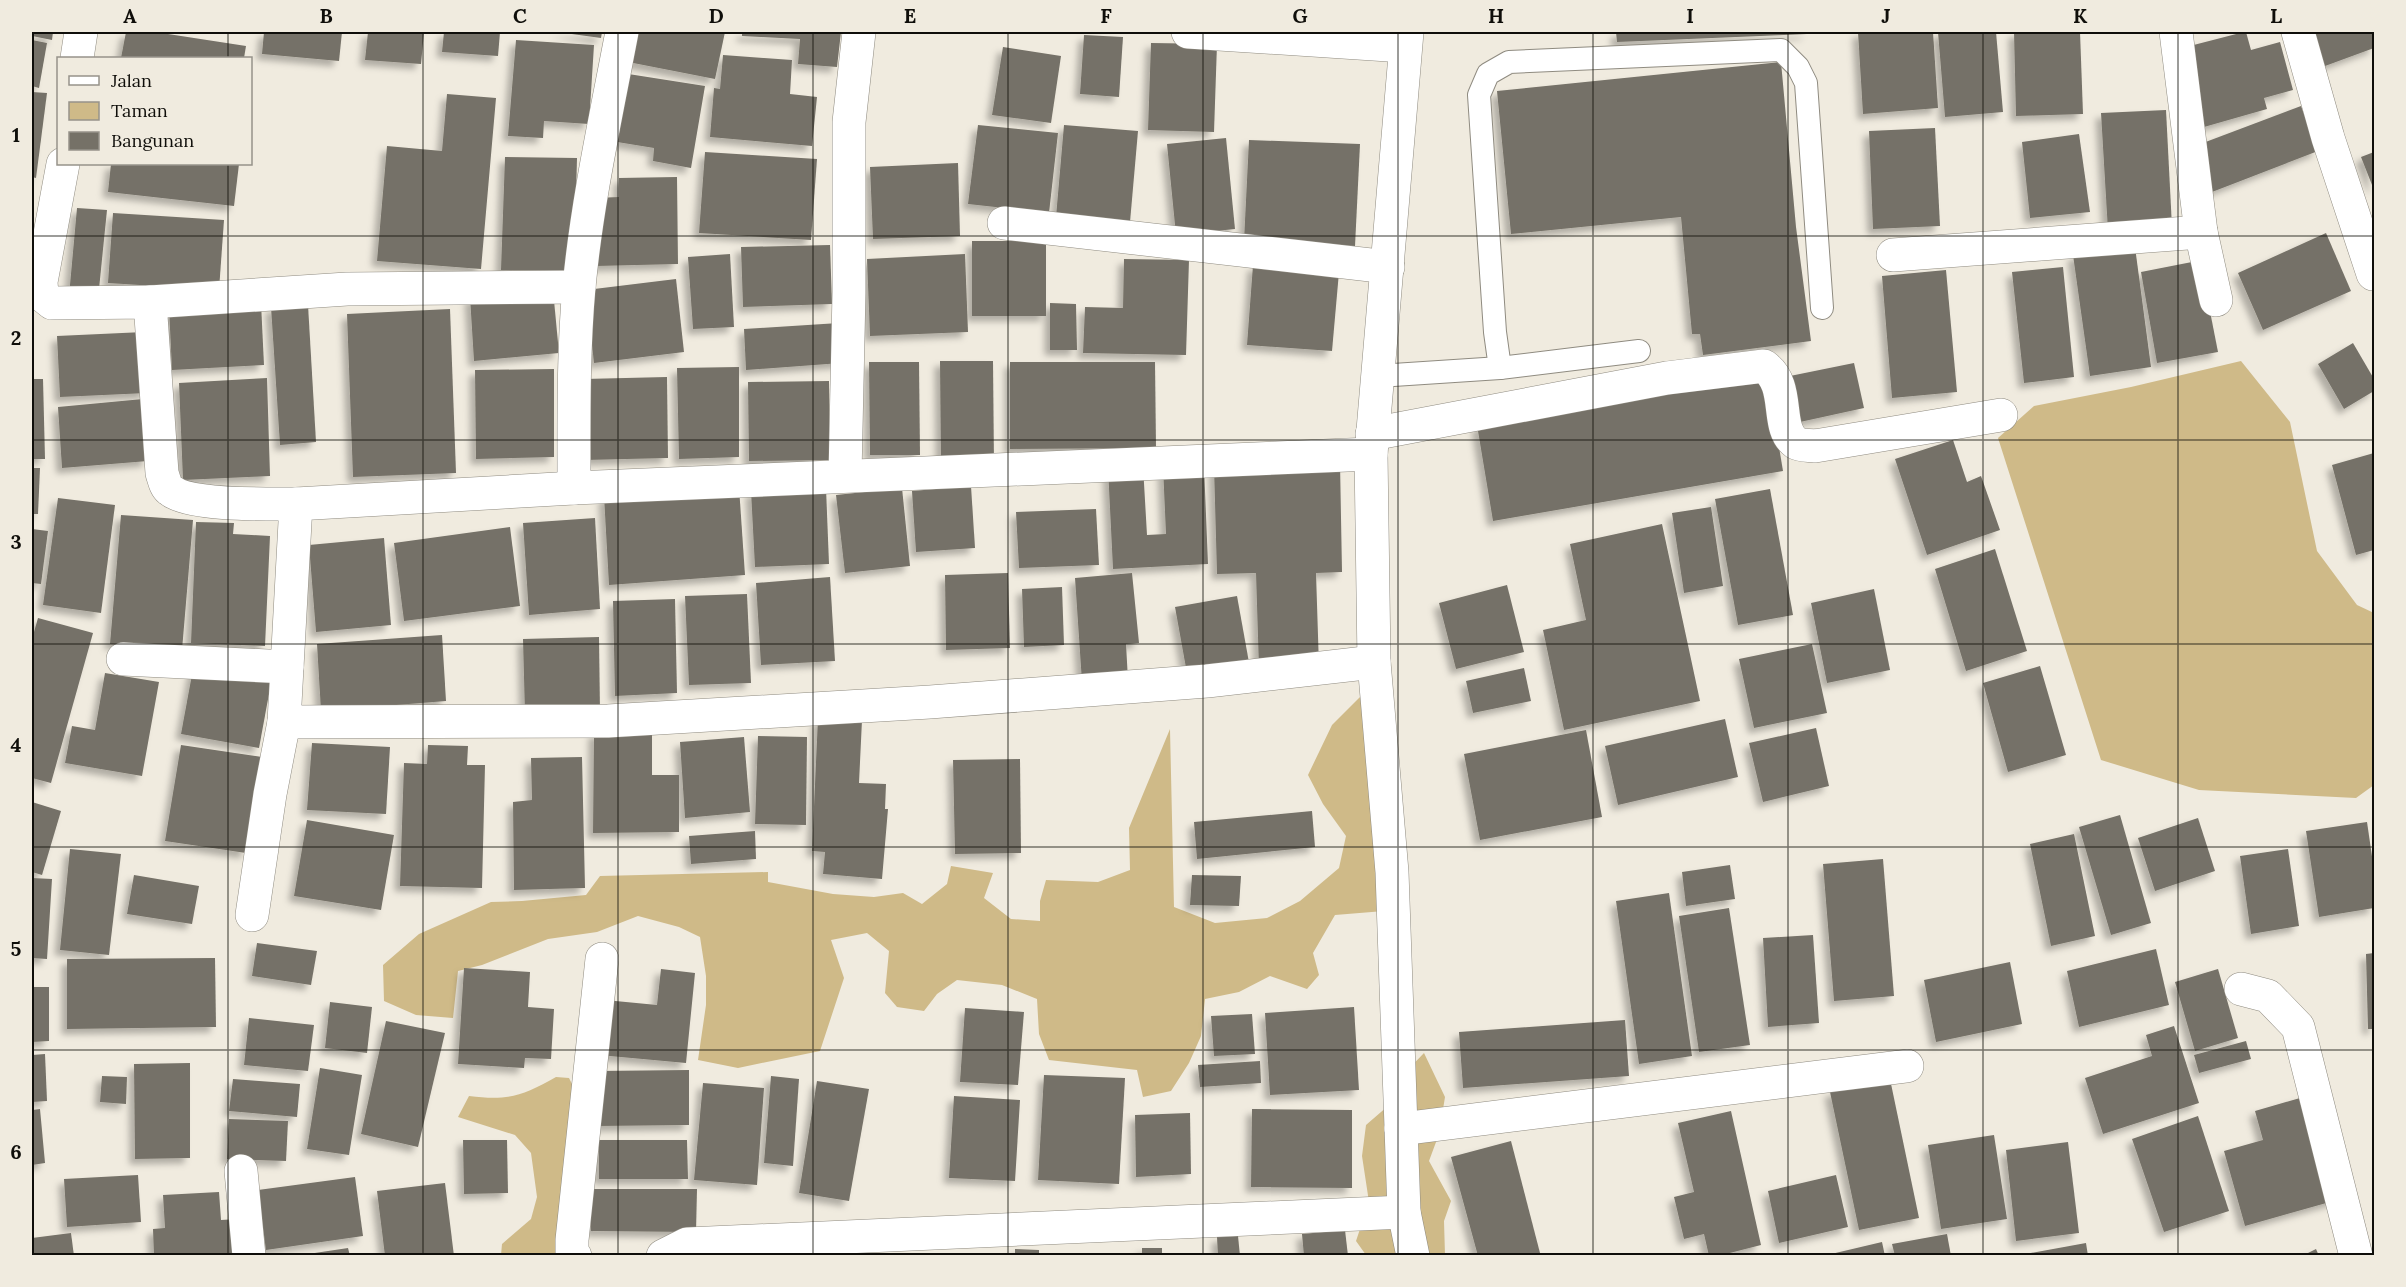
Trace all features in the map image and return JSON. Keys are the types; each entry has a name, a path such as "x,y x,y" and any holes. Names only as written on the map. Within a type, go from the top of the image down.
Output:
{"street":[{"path":"77,57 81,32"},
{"path":"574,488 574,382 579,287 597,168 622,32"},
{"path":"845,475 849,292 849,122 859,32"},
{"path":"1188,32 1406,39 1371,444 1374,662 1392,872 1404,1212 1413,1256"},
{"path":"2176,32 2201,232 2216,300"},
{"path":"2298,32 2328,138 2373,274"},
{"path":"63,165 41,282 42,296 52,303 150,302 347,289 579,287"},
{"path":"1004,223 1388,267"},
{"path":"1893,255 2201,232"},
{"path":"150,302 162,473 167,488 177,495 222,502 296,504 1371,444 1667,378 1764,366 1774,373 1780,388 1788,433 1797,444 1815,446 2001,415"},
{"path":"252,915 270,794 284,722 296,504"},
{"path":"123,659 287,667"},
{"path":"284,722 608,721 1011,696 1207,681 1374,662"},
{"path":"575,1256 572,1252 572,1240 602,959"},
{"path":"2241,989 2268,996 2298,1027 2356,1256"},
{"path":"1401,1129 1907,1066"},
{"path":"241,1171 249,1256"},
{"path":"663,1256 687,1244 1404,1212"}],"lane":[{"path":"1500,368 1495,332 1479,95 1488,74 1509,62 1781,50 1798,67 1806,83 1822,308"},
{"path":"1378,376 1500,368 1639,351"}],"green space":[{"path":"2241,361 2290,422 2317,551 2357,605 2374,613 2374,785 2356,798 2199,790 2101,760 1998,438 2034,406 2131,387"},
{"path":"1366,691 1384,911 1335,915 1313,953 1319,975 1307,989 1270,976 1239,992 1205,999 1201,1036 1189,1063 1171,1091 1143,1097 1137,1070 1049,1060 1039,1034 1037,999 1002,985 957,980 937,994 924,1011 897,1007 885,993 889,951 867,933 831,940 844,978 820,1051 738,1068 698,1060 706,1005 706,976 700,937 679,927 638,916 597,932 548,939 482,965 458,971 453,1018 416,1015 384,1001 383,965 419,934 491,902 586,895 600,876 768,872 768,882 833,894 874,897 903,893 922,904 947,884 951,866 993,873 984,898 1011,919 1040,921 1040,901 1046,880 1098,882 1130,870 1129,828 1170,729 1174,907 1215,923 1267,918 1300,901 1339,868 1346,836 1323,804 1308,775 1332,725"},
{"path":"1424,1053 1445,1097 1439,1134 1429,1161 1451,1201 1444,1221 1445,1255 1366,1255 1356,1241 1369,1202 1362,1156 1366,1125 1396,1099 1399,1079"},
{"path":"556,1077 569,1078 574,1088 570,1255 501,1255 502,1244 531,1219 537,1197 531,1153 515,1135 458,1117 469,1096 494,1098 514,1096 534,1089"}],"building":[{"path":"32,32 53,32 52,40 32,36"},
{"path":"126,32 155,32 246,46 244,57 121,57"},
{"path":"264,32 342,32 339,61 262,54"},
{"path":"368,32 424,32 421,64 365,60"},
{"path":"444,32 500,32 498,56 442,52"},
{"path":"557,32 602,32 601,38"},
{"path":"629,32 725,32 715,79 623,61"},
{"path":"742,32 841,32 837,67 798,64 800,39 742,36"},
{"path":"1616,32 1807,32 1807,34 1617,42"},
{"path":"1858,32 1933,32 1938,108 1863,114"},
{"path":"1938,32 1996,32 2003,112 1945,117"},
{"path":"2014,32 2080,32 2083,114 2016,116"},
{"path":"2246,32 2251,50 2280,42 2293,90 2264,98 2267,109 2204,127 2182,48"},
{"path":"2313,32 2374,32 2374,48 2325,66"},
{"path":"1084,35 1123,37 1119,97 1080,94"},
{"path":"32,40 47,43 39,88 32,86"},
{"path":"516,40 594,45 589,124 544,121 543,138 508,136"},
{"path":"1151,43 1217,44 1214,132 1148,130"},
{"path":"1003,47 1061,56 1051,123 992,115"},
{"path":"723,55 792,60 790,94 817,97 812,146 710,137 714,88 720,89"},
{"path":"1781,62 1796,227 1811,341 1703,355 1700,334 1692,334 1681,217 1511,234 1497,91"},
{"path":"622,73 705,86 691,168 653,161 654,148 611,141"},
{"path":"32,92 47,93 36,178 32,177"},
{"path":"447,94 496,98 481,269 377,261 387,146 442,151"},
{"path":"2301,106 2318,151 2212,192 2195,146"},
{"path":"2166,110 2172,227 2108,231 2101,113"},
{"path":"978,125 1058,133 1049,213 968,204"},
{"path":"1064,125 1138,131 1130,222 1056,217"},
{"path":"1935,128 1940,226 1873,229 1869,131"},
{"path":"2079,134 2090,212 2030,218 2022,142"},
{"path":"1226,138 1235,229 1176,235 1167,144"},
{"path":"1249,140 1360,144 1355,246 1244,241"},
{"path":"705,152 817,159 811,240 699,233"},
{"path":"2374,152 2374,190 2361,157"},
{"path":"505,157 577,158 574,271 501,270"},
{"path":"958,163 960,236 873,239 870,167"},
{"path":"111,165 239,165 234,206 108,192"},
{"path":"677,177 678,264 596,266 595,198 619,197 619,178"},
{"path":"77,208 107,210 98,299 69,296"},
{"path":"113,213 224,220 219,290 108,283"},
{"path":"2326,233 2351,291 2263,330 2238,273"},
{"path":"972,241 1046,241 1046,316 972,316"},
{"path":"830,245 832,304 743,307 741,247"},
{"path":"2135,247 2151,367 2090,376 2073,255"},
{"path":"730,254 734,327 693,329 688,257"},
{"path":"965,254 968,332 870,336 867,259"},
{"path":"1124,259 1189,260 1186,355 1083,353 1085,307 1123,308"},
{"path":"2192,262 2206,291 2218,352 2157,363 2141,272"},
{"path":"1253,265 1339,272 1332,351 1247,345"},
{"path":"2063,267 2074,377 2024,383 2012,272"},
{"path":"1946,270 1957,392 1892,398 1882,276"},
{"path":"676,279 684,352 594,363 586,290"},
{"path":"553,290 559,353 474,361 470,297"},
{"path":"261,303 264,365 172,370 169,308"},
{"path":"1050,303 1076,304 1077,350 1050,350"},
{"path":"308,305 316,442 280,445 271,307"},
{"path":"450,309 456,473 353,477 347,314"},
{"path":"839,323 841,363 746,370 744,329"},
{"path":"144,332 147,393 60,397 57,336"},
{"path":"2353,343 2374,379 2374,391 2344,409 2318,364"},
{"path":"940,361 993,361 994,466 941,467"},
{"path":"869,362 919,362 920,455 870,455"},
{"path":"1010,362 1155,362 1156,448 1010,449"},
{"path":"1854,363 1864,408 1800,422 1790,376"},
{"path":"739,367 739,457 679,459 677,368"},
{"path":"554,369 554,457 476,459 475,370"},
{"path":"1767,375 1783,471 1493,521 1477,425"},
{"path":"667,377 668,458 585,460 584,379"},
{"path":"267,378 270,476 183,480 179,383"},
{"path":"32,379 43,379 45,459 32,459"},
{"path":"829,381 830,460 749,461 748,382"},
{"path":"143,399 148,461 62,468 58,407"},
{"path":"1953,440 1967,482 1981,476 2000,530 1927,555 1895,459"},
{"path":"2374,453 2374,550 2356,555 2332,465"},
{"path":"1340,463 1342,572 1316,573 1319,667 1259,669 1256,573 1217,574 1214,467"},
{"path":"1143,466 1147,535 1166,534 1163,467 1204,466 1208,564 1113,569 1108,468"},
{"path":"32,468 40,468 38,514 32,514"},
{"path":"971,486 975,548 916,552 912,491"},
{"path":"739,487 745,575 609,585 604,496"},
{"path":"826,488 829,564 755,567 751,491"},
{"path":"902,488 910,566 845,573 836,495"},
{"path":"1770,489 1793,615 1738,625 1715,499"},
{"path":"58,498 115,505 101,613 43,605"},
{"path":"1711,507 1723,586 1684,593 1672,513"},
{"path":"1096,509 1099,565 1019,568 1016,512"},
{"path":"121,515 193,520 182,650 110,644"},
{"path":"595,518 600,609 529,615 523,523"},
{"path":"196,522 234,523 233,534 270,536 265,646 191,643"},
{"path":"1662,524 1700,701 1564,730 1543,630 1586,620 1570,544"},
{"path":"510,527 520,606 404,621 394,543"},
{"path":"32,529 48,531 41,584 32,583"},
{"path":"384,538 391,625 316,632 309,545"},
{"path":"1995,549 2027,651 1966,671 1935,569"},
{"path":"1008,573 1010,648 946,650 945,575"},
{"path":"1132,573 1139,643 1126,644 1128,680 1082,682 1075,578"},
{"path":"830,577 835,661 761,665 756,583"},
{"path":"1507,585 1524,652 1456,669 1439,603"},
{"path":"1062,587 1064,645 1024,647 1022,589"},
{"path":"1874,589 1890,670 1827,683 1811,603"},
{"path":"747,594 751,683 689,685 685,596"},
{"path":"1237,596 1250,668 1188,679 1175,607"},
{"path":"675,599 677,693 615,696 613,601"},
{"path":"38,618 93,633 51,783 32,778 32,639"},
{"path":"442,635 446,701 321,711 317,644"},
{"path":"599,637 600,713 525,715 523,639"},
{"path":"1812,644 1827,713 1754,728 1739,659"},
{"path":"2040,666 2066,755 2008,772 1983,683"},
{"path":"1524,668 1531,701 1473,713 1466,681"},
{"path":"193,669 271,683 259,748 181,734"},
{"path":"105,673 159,682 142,776 65,763 72,726 95,730"},
{"path":"818,718 862,720 859,783 886,784 885,809 888,809 882,879 823,874 825,852 812,851"},
{"path":"1725,719 1738,777 1618,805 1605,746"},
{"path":"1816,728 1829,786 1763,802 1749,743"},
{"path":"1586,730 1602,817 1480,840 1464,754"},
{"path":"652,731 652,775 679,775 679,832 593,833 594,732"},
{"path":"758,736 807,737 806,825 755,824"},
{"path":"744,737 750,812 685,818 680,742"},
{"path":"312,743 390,747 386,814 307,810"},
{"path":"181,745 262,757 246,853 165,841"},
{"path":"428,745 468,746 467,765 485,765 482,888 400,886 404,763 427,764"},
{"path":"582,757 585,888 514,890 513,802 532,800 531,758"},
{"path":"1020,759 1021,853 955,854 953,760"},
{"path":"32,802 61,811 42,875 32,872"},
{"path":"1312,811 1315,847 1197,859 1194,822"},
{"path":"2120,815 2151,923 2111,935 2079,827"},
{"path":"2198,818 2215,871 2155,891 2138,838"},
{"path":"307,820 394,835 381,910 294,896"},
{"path":"2367,822 2374,870 2374,908 2319,917 2306,831"},
{"path":"755,831 756,859 691,864 689,836"},
{"path":"2074,834 2095,936 2051,946 2030,844"},
{"path":"70,849 121,854 109,955 60,950"},
{"path":"2288,849 2299,926 2251,934 2240,856"},
{"path":"1883,859 1894,996 1834,1001 1823,864"},
{"path":"1730,865 1735,899 1686,906 1682,872"},
{"path":"134,875 199,886 192,924 127,914"},
{"path":"1192,875 1241,876 1239,906 1190,905"},
{"path":"32,878 52,879 47,959 32,958"},
{"path":"1669,893 1692,1056 1639,1064 1616,901"},
{"path":"1729,908 1750,1045 1699,1052 1679,916"},
{"path":"1813,935 1819,1023 1768,1027 1763,938"},
{"path":"257,943 317,951 311,985 252,976"},
{"path":"2156,949 2169,1005 2079,1027 2067,971"},
{"path":"2374,953 2374,1029 2368,1029 2366,954"},
{"path":"215,958 216,1027 67,1029 67,959"},
{"path":"2010,962 2022,1024 1936,1042 1924,980"},
{"path":"464,968 530,972 528,1007 554,1009 551,1059 525,1058 524,1068 458,1064"},
{"path":"661,969 695,973 686,1063 599,1055 605,1000 657,1005"},
{"path":"2218,969 2238,1038 2195,1051 2175,982"},
{"path":"32,987 49,987 49,1041 32,1042"},
{"path":"330,1002 372,1007 367,1053 325,1048"},
{"path":"1354,1007 1359,1090 1270,1095 1265,1013"},
{"path":"965,1008 1024,1012 1018,1085 960,1082"},
{"path":"1252,1014 1255,1054 1214,1056 1211,1016"},
{"path":"249,1018 314,1025 308,1071 244,1065"},
{"path":"1625,1020 1629,1076 1463,1088 1459,1032"},
{"path":"386,1021 445,1033 418,1147 361,1134"},
{"path":"2174,1026 2199,1103 2103,1134 2085,1078 2152,1056 2146,1035"},
{"path":"2246,1041 2251,1059 2199,1073 2194,1055"},
{"path":"45,1054 47,1101 32,1102 32,1055"},
{"path":"1260,1061 1261,1083 1200,1087 1198,1065"},
{"path":"190,1063 190,1158 135,1159 134,1064"},
{"path":"320,1068 362,1075 349,1155 307,1149"},
{"path":"689,1070 689,1125 597,1126 597,1071"},
{"path":"1044,1075 1125,1078 1119,1184 1038,1180"},
{"path":"102,1076 127,1077 126,1104 100,1102"},
{"path":"771,1076 799,1079 793,1166 764,1163"},
{"path":"233,1079 300,1084 297,1117 229,1111"},
{"path":"1890,1079 1919,1218 1859,1230 1830,1092"},
{"path":"817,1081 869,1089 849,1201 799,1193"},
{"path":"703,1083 764,1088 757,1185 694,1180"},
{"path":"954,1096 1020,1100 1015,1181 949,1178"},
{"path":"2307,1096 2337,1200 2245,1226 2224,1151 2263,1140 2255,1111"},
{"path":"40,1109 45,1163 32,1165 32,1110"},
{"path":"1252,1109 1352,1110 1352,1188 1251,1187"},
{"path":"1731,1111 1761,1245 1718,1256 1709,1256 1704,1234 1684,1239 1674,1197 1694,1192 1678,1123"},
{"path":"1190,1113 1191,1174 1136,1177 1135,1115"},
{"path":"2198,1116 2229,1211 2164,1232 2132,1139"},
{"path":"229,1119 288,1121 286,1161 227,1159"},
{"path":"1994,1135 2007,1219 1941,1229 1928,1145"},
{"path":"463,1140 507,1140 508,1193 464,1194"},
{"path":"599,1140 687,1140 688,1179 599,1179"},
{"path":"1511,1141 1540,1253 1531,1256 1478,1256 1451,1157"},
{"path":"2068,1142 2079,1233 2016,1241 2006,1150"},
{"path":"138,1175 141,1222 67,1227 64,1179"},
{"path":"1836,1175 1848,1227 1779,1243 1768,1191"},
{"path":"355,1177 363,1236 266,1250 258,1190"},
{"path":"445,1183 454,1256 385,1256 377,1191"},
{"path":"591,1189 697,1189 696,1232 591,1231"},
{"path":"219,1192 221,1220 238,1219 239,1256 154,1256 153,1229 165,1228 163,1195"},
{"path":"1345,1230 1348,1256 1304,1256 1302,1234"},
{"path":"71,1233 74,1256 32,1256 32,1238"},
{"path":"1947,1234 1951,1256 1895,1256 1892,1244"},
{"path":"1238,1236 1240,1256 1218,1256 1217,1237"},
{"path":"1882,1242 1885,1256 1827,1256 1827,1255"},
{"path":"2086,1243 2088,1256 2026,1256 2025,1254"},
{"path":"348,1248 350,1256 308,1256 308,1254"},
{"path":"1142,1248 1162,1248 1162,1256 1142,1256"},
{"path":"1015,1249 1039,1250 1039,1256 1015,1256"},
{"path":"2316,1249 2319,1256 2302,1256"}]}
